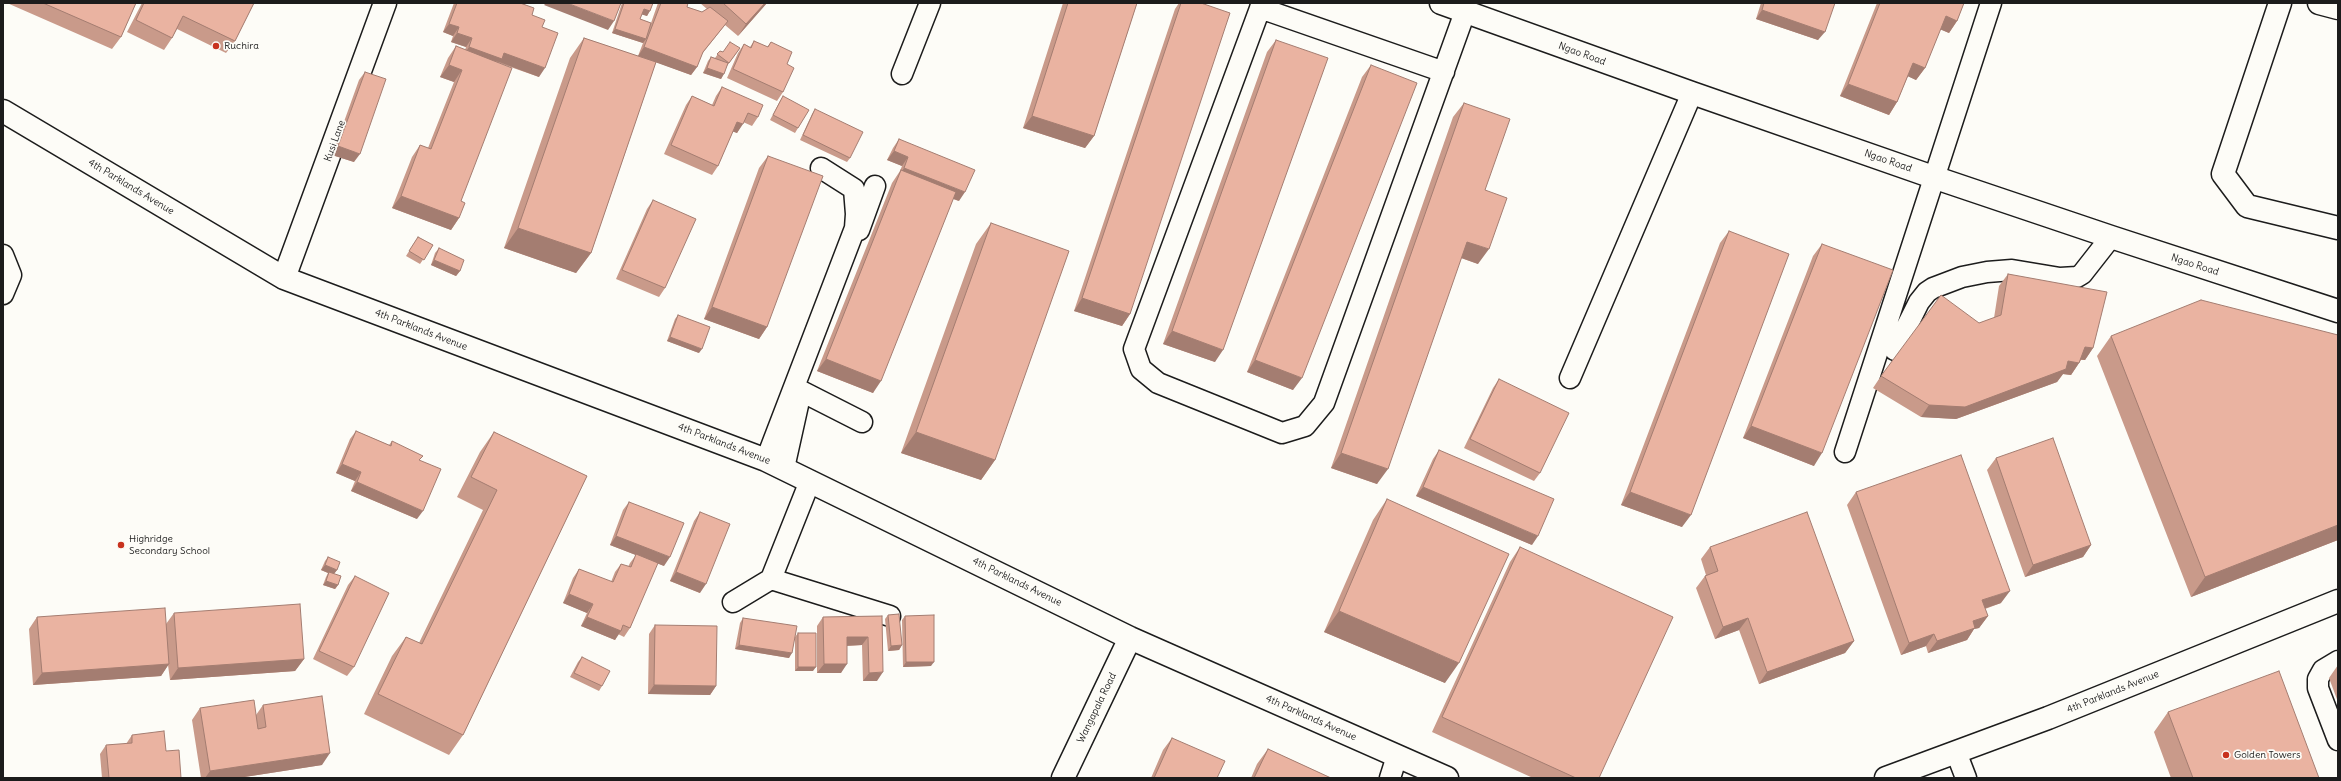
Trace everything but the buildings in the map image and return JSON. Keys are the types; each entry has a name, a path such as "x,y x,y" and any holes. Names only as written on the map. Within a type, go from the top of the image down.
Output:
{"street":[{"name":"Kusi Lane","path":"284,278 385,3"},
{"name":"Ngao Road","path":"1441,3 1692,93 1933,176 2111,237 2338,311"},
{"path":"2280,3 2223,174 2247,206 2338,228"},
{"path":"2319,3 2338,8"},
{"name":"4th Parklands Avenue","path":"3,111 284,278 775,464 1130,638 1447,778"},
{"name":"4th Parklands Avenue","path":"1886,778 2048,718 2338,601"},
{"name":"Wangapala Road","path":"1063,778 1130,638"}],"lane":[{"path":"902,74 930,3"},
{"path":"1845,452 1933,176 1991,3"},
{"path":"1444,72 1261,6 1134,349 1141,369 1158,383 1282,434 1305,426 1324,403 1444,72 1465,12"},
{"path":"1570,378 1692,93"},
{"path":"775,464 855,228 856,214 854,189 820,168"},
{"path":"775,464 875,186"},
{"path":"1895,350 1919,302 1927,292 1933,288 1962,277 1987,272 2012,270 2060,278 2077,277 2082,274 2111,237"},
{"path":"3,255 11,275 3,294"},
{"path":"801,391 862,422"},
{"path":"733,602 771,579 810,481"},
{"path":"771,579 890,616"},
{"path":"2338,661 2323,670 2318,680 2318,688 2338,740"},
{"path":"1956,752 1966,778"},
{"path":"1390,778 1397,756"}],"place":[{"name":"Ruchira","path":"216,46"},
{"name":"Highridge Secondary School","path":"121,545"},
{"name":"Golden Towers","path":"2226,755"}]}
